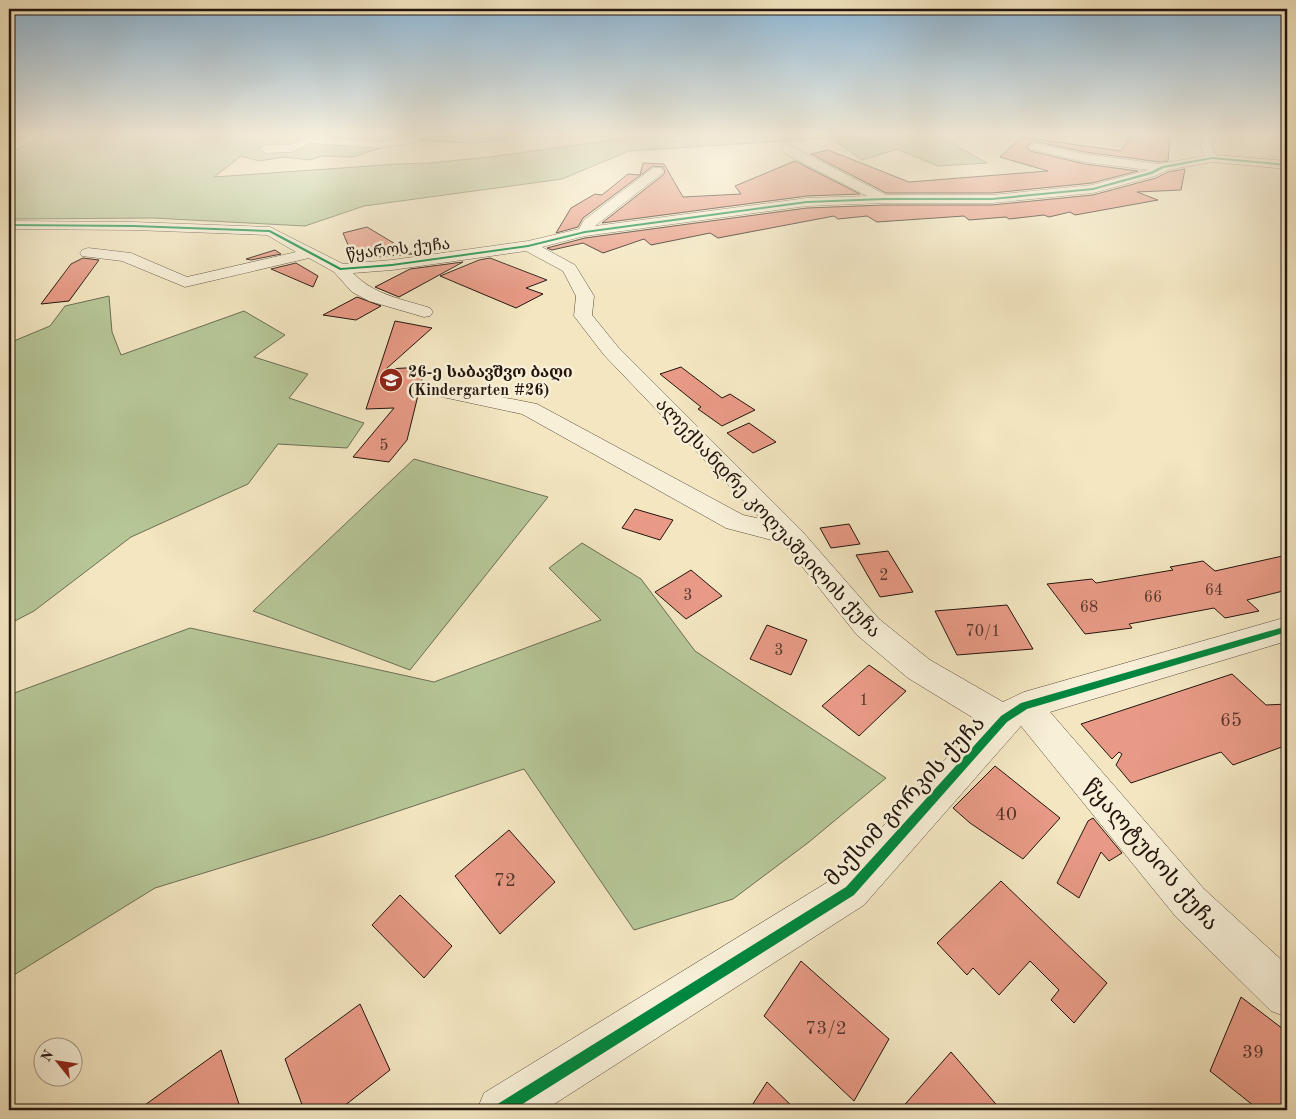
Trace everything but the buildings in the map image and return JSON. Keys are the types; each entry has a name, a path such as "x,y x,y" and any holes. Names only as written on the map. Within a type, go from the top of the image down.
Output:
{"street":[{"path":"585,232 589,223 637,186"},
{"path":"859,186 884,199"},
{"name":"წყაროს ქუჩა","path":"9,225 134,226 270,231 340,269 392,265 528,246 585,232 807,202 884,199 992,199 1093,189 1103,186"},
{"name":"ალექსანდრე კოღუაშვილის ქუჩა","path":"528,246 569,268 585,296 583,316 611,350 792,536 868,627 919,668 1014,712"},
{"path":"88,252 124,256 185,282 311,253"},
{"path":"340,269 358,288 375,297 424,312"},
{"path":"445,392 529,409 735,522 792,536"},
{"path":"1014,712 1287,629"},
{"name":"წყალტუბოს ქუჩა","path":"1014,712 1190,903 1287,995"},
{"name":"მაქსიმ გორკის ქუჩა","path":"501,1110 850,890 1014,712"}],"green space":[{"path":"9,186 509,186 364,206 305,226 153,218 9,219"},
{"path":"109,296 112,332 121,355 244,311 285,335 254,357 308,374 289,398 364,423 347,448 278,444 248,484 131,537 34,611 9,624 9,343 50,326 65,306"},
{"path":"414,459 548,497 410,670 253,611"},
{"path":"582,543 641,579 695,651 886,778 809,842 733,899 634,930 524,769 324,836 155,888 9,978 9,695 190,628 434,682 601,620 549,568"}],"cycle path":[{"path":"9,225 134,226 270,231 340,269 392,265 528,246 585,232 807,202 884,199 992,199 1093,189 1103,186"},
{"path":"501,1110 850,891 1004,719 1024,706 1287,629"}],"place":[{"name":"26-ე საბავშვო ბაღი (Kindergarten #26)","path":"391,380"}]}
